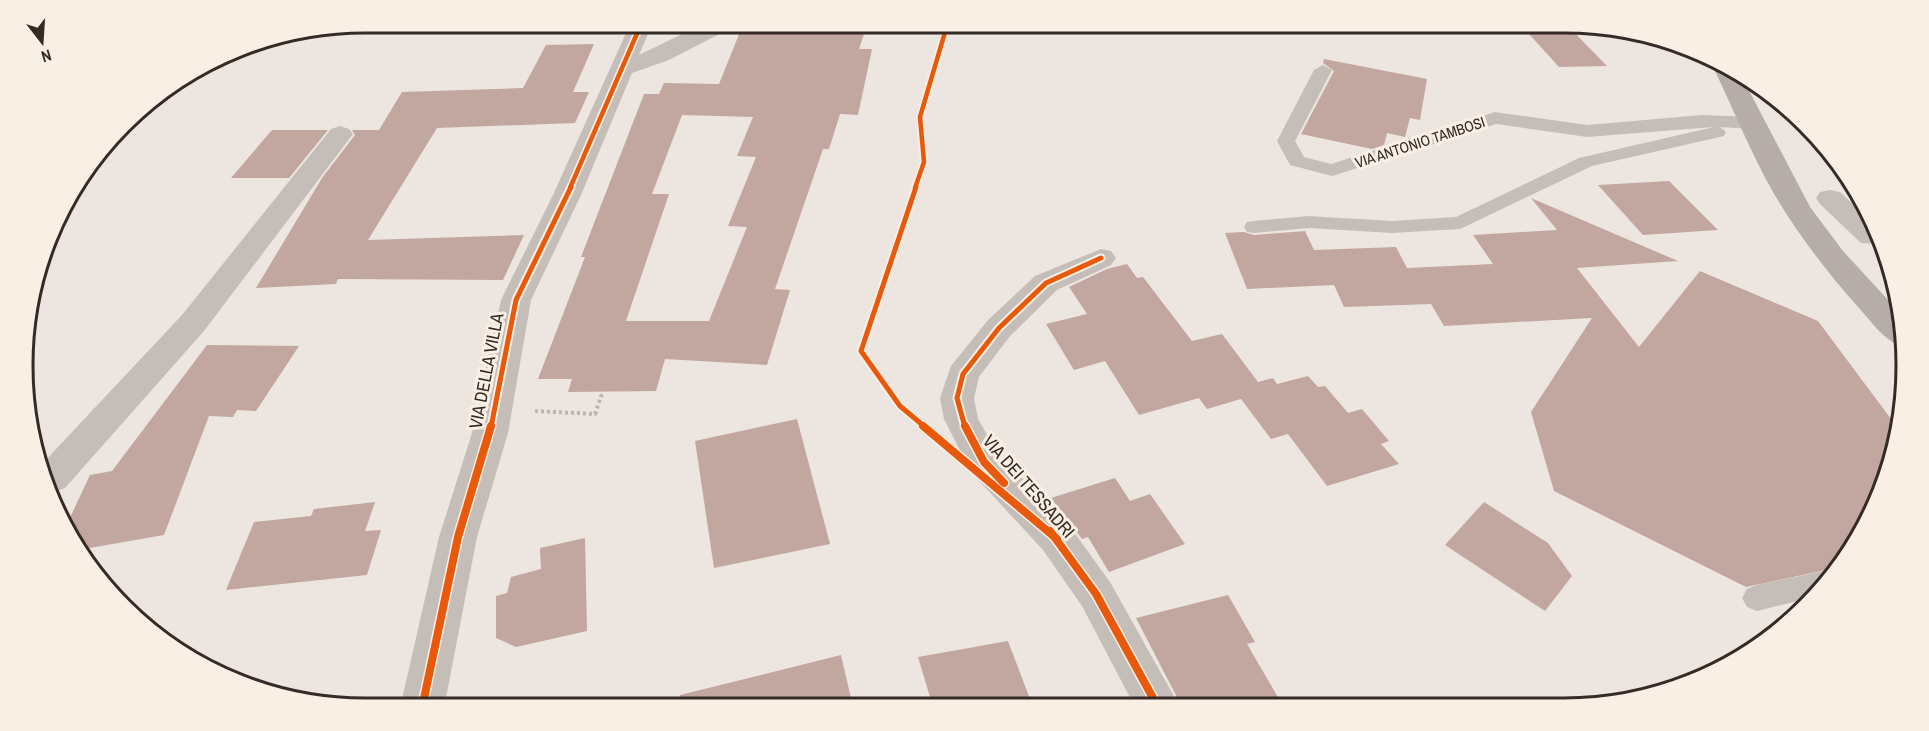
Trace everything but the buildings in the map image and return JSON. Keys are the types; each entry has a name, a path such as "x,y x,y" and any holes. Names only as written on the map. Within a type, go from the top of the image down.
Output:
{"main road":[{"path":"1731,78 1777,174 1797,208 1858,288 1893,325"}],"street":[{"name":"VIA DELLA VILLA","path":"424,698 458,537 490,433 516,300 624,68 638,33"},
{"path":"624,68 661,55 704,33"},
{"path":"53,478 193,323 340,134"},
{"path":"1797,208 1835,204 1870,236"},
{"name":"VIA DEI TESSADRI","path":"1101,258 1046,283 999,328 963,374 957,398 961,419 984,462 1057,539 1096,594 1153,698"}],"lane":[{"name":"VIA ANTONIO TAMBOSI","path":"1323,70 1286,141 1297,161 1332,170 1494,118 1587,131 1702,121 1753,123"},
{"path":"1254,227 1309,222 1392,227 1460,223 1586,162 1753,123"},
{"path":"1757,598 1813,585"}],"path":[{"path":"495,409 595,414 603,392"}],"cycle path":[{"path":"424,698 458,537 490,433 516,300 567,195 637,33"},
{"path":"945,33 920,117 924,162 861,351 900,406 1057,539"},
{"path":"1004,483 984,462 961,419 957,398 963,374 999,328 1046,283 1101,258"},
{"path":"1050,531 1096,594 1153,698"}]}
